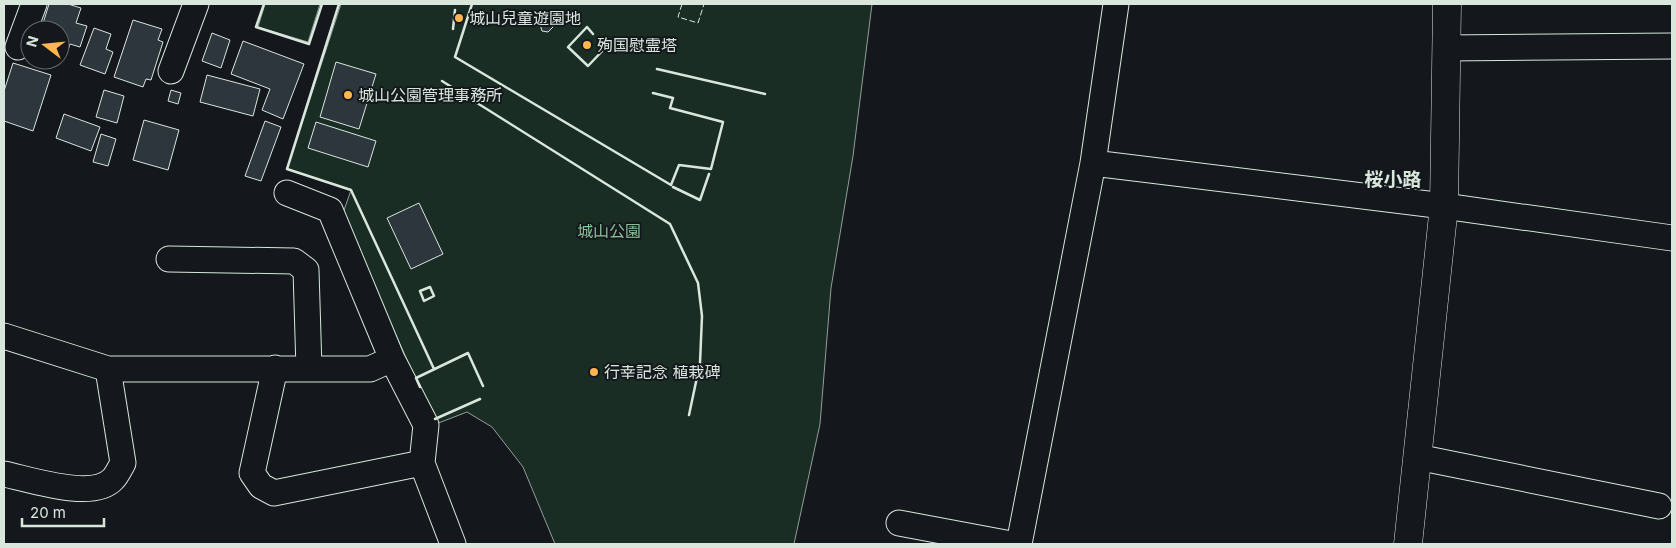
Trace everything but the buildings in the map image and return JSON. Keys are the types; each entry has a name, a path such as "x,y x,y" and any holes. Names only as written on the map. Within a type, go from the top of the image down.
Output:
{"street":[{"path":"18,47 34,4"},
{"path":"171,71 196,4"},
{"path":"1019,544 1093,163 1116,4"},
{"path":"1408,544 1444,206 1447,4"},
{"path":"1446,48 1672,46"},
{"path":"1093,163 1444,206 1672,238"},
{"path":"287,193 330,210 392,359 426,425 422,463 454,544"},
{"path":"169,259 294,261 306,270 309,369"},
{"path":"4,336 108,369 370,369 392,359"},
{"path":"275,368 252,473 260,486 274,493 422,463"},
{"path":"4,474 74,489 99,486 112,480 124,463 108,369"},
{"path":"1417,458 1659,506"},
{"path":"900,523 1011,544"}],"green space":[{"path":"265,4 320,4 308,42 258,27"},
{"name":"城山公園","path":"341,4 872,4 853,156 831,288 820,424 794,544 555,544 523,467 492,427 467,412 436,424 342,216 351,190 287,169"}],"fence":[{"path":"324,54 339,4"},
{"path":"682,4 678,17 698,23 704,4"}],"wall":[{"path":"264,4 256,27 309,44 322,4"},
{"path":"339,4 287,169 351,190 434,369"},
{"path":"472,4 455,57 671,185 679,165 711,169 723,122 670,108 673,98 653,93"},
{"path":"453,29 455,10"},
{"path":"593,34 587,27 568,47 588,66 606,47 599,39"},
{"path":"657,69 765,94"},
{"path":"442,81 670,224 698,283 702,316 700,363 689,415"},
{"path":"673,187 700,200 709,174"},
{"path":"430,287 434,296 424,301 420,291 430,287"},
{"path":"420,387 416,378 468,353 483,386"},
{"path":"435,419 480,399"}],"place":[{"name":"城山兒童遊園地","path":"459,18"},
{"name":"殉国慰霊塔","path":"587,45"},
{"name":"城山公園管理事務所","path":"348,95"},
{"name":"行幸記念 植栽碑","path":"594,372"}],"district":[{"name":"桜小路","path":"1393,179"}]}
